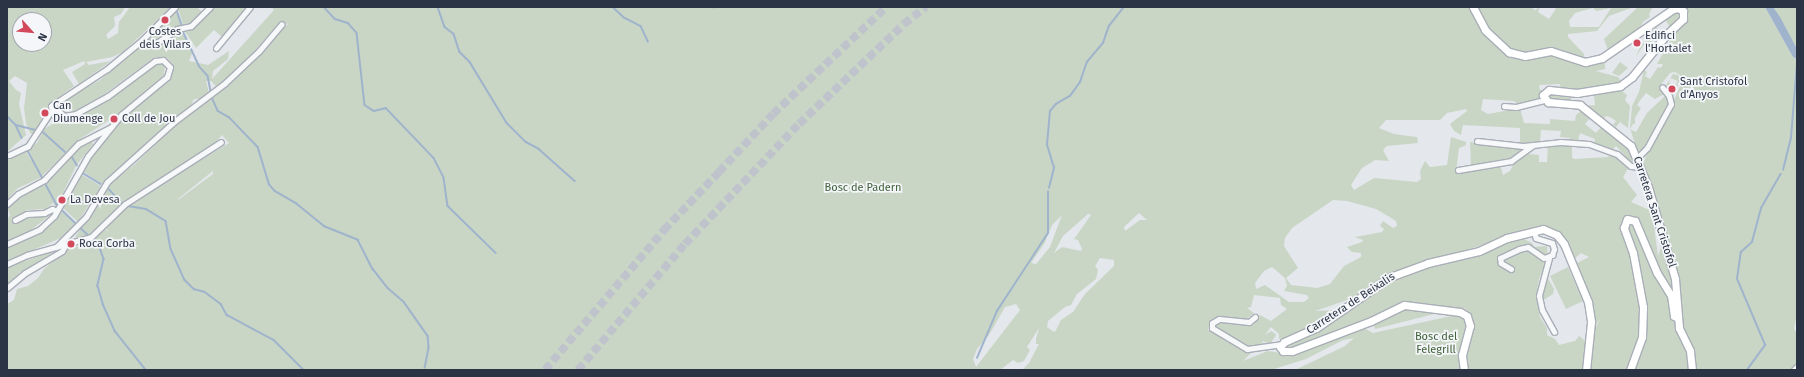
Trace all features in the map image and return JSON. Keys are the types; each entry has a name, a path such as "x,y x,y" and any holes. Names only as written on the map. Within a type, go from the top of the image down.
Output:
{"main road":[{"path":"1474,7 1485,30 1509,52 1525,56 1551,51 1585,62 1605,56 1673,9 1678,8 1683,11 1683,19 1666,34 1629,80 1620,86 1577,92 1549,90 1543,95 1544,100"},
{"name":"Carretera Sant Cristofol","path":"1544,100 1551,103 1567,102 1580,105 1626,140 1641,167 1675,279 1678,318"},
{"path":"1630,370 1642,337 1643,306 1633,253 1624,228 1627,219 1636,221 1657,273 1671,295 1674,316 1678,318 1679,328 1692,357 1692,370"},
{"name":"Carretera de Beixalis","path":"1464,370 1462,355 1469,320 1465,313 1460,312 1404,305 1372,321 1292,351 1283,351 1281,344 1316,328 1390,277 1428,263 1479,251 1502,240 1533,231 1546,230 1561,239 1588,302 1591,322 1586,370"}],"street":[{"path":"56,110 60,98 95,78 142,40 175,7"},
{"path":"142,40 151,44 158,42 177,29 195,23 210,7"},
{"path":"216,48 250,7"},
{"path":"56,247 79,225 107,182 175,121 225,83 259,51 282,24"},
{"path":"7,244 40,228 59,209 79,168 112,126 166,77 170,70 166,62 156,61 108,96 76,114 64,116 56,110"},
{"path":"1637,158 1647,148 1671,104 1669,96 1662,87"},
{"path":"1504,106 1516,107 1544,100"},
{"path":"9,155 26,146 51,111 56,110"},
{"path":"7,204 18,194 43,181 78,144 112,126"},
{"path":"1477,141 1533,146 1560,142 1589,144 1618,154 1631,166 1641,167"},
{"path":"7,264 27,255 90,237 104,227 125,204 221,142"},
{"path":"1458,170 1511,161 1533,146"},
{"path":"15,220 27,214 44,213 52,209 59,209"},
{"path":"1533,231 1536,238 1552,243 1554,249 1549,258 1539,296 1542,310 1554,332"},
{"path":"73,232 76,242"},
{"path":"7,288 25,273 62,251 66,244"},
{"path":"1511,269 1501,263 1500,258 1519,249 1528,247 1540,256 1549,258"},
{"path":"1255,317 1249,322 1219,319 1212,326 1214,330 1247,349 1281,344"}],"green space":[{"path":"7,7 125,7 121,14 114,17 115,26 106,35 108,39 118,33 119,22 130,7 171,7 123,52 112,57 86,62 89,65 111,61 79,84 72,72 85,64 84,61 63,70 74,86 49,104 34,135 30,133 26,123 24,109 27,83 15,76 9,81 15,89 21,93 19,104 26,135 7,152"},
{"path":"197,7 202,12 191,23 183,25 178,8"},
{"path":"214,7 246,7 222,37 214,30 196,48 184,30 196,26"},
{"path":"271,7 1531,7 1535,10 1540,7 1538,12 1549,19 1557,7 1634,7 1609,16 1597,31 1568,34 1568,37 1584,54 1585,64 1605,62 1605,69 1596,71 1618,77 1622,82 1618,85 1575,90 1559,89 1560,84 1539,85 1540,90 1544,90 1539,99 1518,104 1514,101 1483,99 1481,110 1488,114 1520,108 1524,123 1550,124 1550,119 1575,121 1576,115 1581,111 1590,118 1585,124 1596,133 1602,126 1628,147 1633,164 1616,146 1612,150 1594,143 1595,139 1580,133 1578,141 1570,141 1570,138 1560,137 1561,131 1541,130 1540,143 1520,143 1520,128 1463,125 1461,135 1454,131 1450,124 1467,111 1466,109 1447,113 1440,120 1386,120 1379,128 1394,134 1417,137 1418,143 1387,146 1383,150 1389,161 1375,160 1362,168 1351,185 1354,190 1374,178 1417,182 1421,179 1420,171 1425,161 1430,167 1447,165 1451,137 1466,142 1466,145 1459,148 1456,172 1500,164 1503,175 1510,171 1515,161 1528,154 1539,155 1539,162 1547,162 1548,146 1561,145 1572,147 1572,157 1574,159 1608,157 1611,154 1629,167 1623,177 1637,195 1631,202 1652,211 1658,256 1662,244 1676,298 1658,269 1636,218 1626,215 1622,222 1623,230 1641,299 1638,339 1628,370 1588,370 1593,332 1601,318 1595,326 1592,302 1575,264 1589,257 1581,253 1574,259 1557,231 1539,226 1386,277 1353,298 1315,311 1338,310 1294,336 1279,339 1279,334 1271,327 1265,335 1271,331 1276,334 1275,337 1270,344 1263,341 1261,348 1247,347 1214,326 1222,321 1253,326 1260,315 1271,321 1287,309 1281,305 1280,298 1254,295 1251,307 1247,308 1254,313 1245,320 1223,316 1211,320 1208,330 1243,350 1252,352 1243,361 1268,351 1292,355 1364,328 1373,333 1456,315 1465,317 1467,323 1461,370 1295,370 1345,346 1354,338 1343,340 1306,359 1271,370 1022,370 1029,363 1039,344 1036,344 1036,339 1039,328 1027,347 1030,350 1024,361 1018,363 1013,360 1000,370 7,370 7,304 14,300 17,289 28,286 38,278 44,269 70,246 102,248 93,239 105,229 109,232 106,228 124,207 229,143 222,135 214,144 123,202 90,234 81,239 75,237 111,183 134,165 181,120 229,85 288,24 280,21 242,66 217,87 211,81 206,81 209,93 201,99 194,99 190,107 102,184 81,170 122,119 170,78 173,64 166,57 155,57 103,95 73,112 63,109 64,100 100,80 140,47 155,48 181,31 193,51 189,61 208,65 229,51 228,59 213,71 212,79 274,10","holes":["1593,8 1596,11 1611,8 1599,27 1570,27 1569,21 1575,13","213,171 213,174 178,199","1333,200 1347,201 1376,209 1396,221 1397,226 1393,228 1383,221 1380,226 1384,229 1382,232 1355,237 1363,240 1362,242 1347,247 1352,252 1361,253 1361,257 1344,266 1330,284 1317,288 1291,285 1286,278 1298,268 1284,246 1285,238 1292,228","1139,213 1147,220 1140,220 1125,231 1124,227","1088,214 1091,215 1074,239 1078,240 1082,249 1081,251 1062,247 1054,253 1063,236","1062,215 1050,247 1036,264 1031,263 1044,244 1052,225","1100,258 1114,260 1114,266 1085,294 1073,312 1061,320 1055,332 1047,327 1048,321 1065,307 1071,305 1077,294 1096,279 1098,270 1095,266","1272,267 1285,278 1287,286 1284,291 1307,295 1309,298 1304,302 1289,302 1265,285 1256,289 1255,283 1264,271","1016,304 1020,310 976,367 973,359 977,349 989,335 1005,307"]},
{"path":"1638,7 1653,7 1649,14 1650,17 1643,22 1637,32 1608,50 1604,39"},
{"path":"1683,7 1765,7 1793,57 1797,59 1797,314 1794,328 1797,335 1797,363 1791,370 1694,370 1682,325 1681,297 1675,270 1643,163 1663,121 1659,122 1641,151 1637,150 1630,129 1632,106 1639,92 1644,70 1647,72 1645,76 1650,79 1658,67 1661,68 1663,64 1657,64 1670,41 1666,37 1686,19","holes":["1675,72 1680,75 1682,82 1669,111 1665,109 1669,100 1666,95 1647,113 1636,132 1630,129 1633,124 1635,124 1635,118 1641,108 1637,105 1646,93 1655,99 1664,94 1659,87 1670,73"]},
{"path":"1773,7 1797,7 1797,49 1793,43"},
{"path":"176,11 181,25 155,40 149,40 150,36"},
{"path":"1678,11 1682,16 1667,30 1669,26 1665,19"},
{"path":"1655,25 1659,32 1653,38 1654,40 1643,46 1636,57 1640,47 1651,35 1651,28"},
{"path":"1620,62 1628,68 1619,76 1612,73"},
{"path":"158,63 165,65 164,75 117,115 80,139 40,178 18,188 7,200 7,160 25,150 31,160 32,157 28,149 37,143 44,129 54,123 73,123 73,118 103,104"},
{"path":"1673,74 1678,75 1680,79 1673,97 1670,94 1678,81 1670,78"},
{"path":"1670,79 1669,83 1673,85 1669,93 1665,87"},
{"path":"1621,90 1627,95 1625,100 1630,106 1628,128 1620,122 1616,127 1613,125 1616,121 1610,117 1606,116 1603,120 1584,106 1595,105 1594,95"},
{"path":"1551,93 1571,96 1571,100 1551,99 1548,96"},
{"path":"88,141 92,141 93,144 76,166 56,207 53,203 46,209 28,210 12,219 15,224 28,217 50,215 26,234 7,242 7,220 10,215 7,207 20,197 43,184 45,186 63,162"},
{"path":"1470,142 1525,149 1510,158 1471,165"},
{"path":"79,173 101,186 78,222 63,208"},
{"path":"61,211 76,224 61,238 7,261 7,247 38,234"},
{"path":"1629,223 1633,224 1652,269 1670,300 1672,320 1675,322 1686,348 1688,370 1634,370 1645,324 1646,301 1628,227"},
{"path":"1522,238 1532,243 1534,247 1547,246 1548,256 1539,279 1536,296 1540,317 1547,328 1547,335 1555,339 1559,345 1575,341 1579,336 1587,342 1584,370 1467,370 1466,350 1473,325 1466,309 1416,304 1287,349 1284,347 1309,334 1399,275","holes":["1508,255 1503,260 1513,267 1508,271 1498,262 1498,258"]},
{"path":"55,251 21,273 18,271 20,274 7,284 7,267"},
{"path":"1568,267 1583,301 1566,309 1550,276"},
{"path":"1546,275 1554,289 1553,294 1542,301"},
{"path":"1407,308 1434,314 1375,329 1374,325 1377,321"}],"water":[{"path":"1765,7 1773,7 1780,17 1797,49 1797,59 1793,57"}],"waterway":[{"path":"324,7 335,19 348,23 357,33 365,105 374,111 386,108 434,158 444,178 448,206 496,253"},
{"path":"438,7 445,27 454,34 460,52 470,62 507,123 526,142 539,149 575,181"},
{"path":"613,7 625,18 641,26 648,41"},
{"path":"1049,188 1054,168 1047,145 1050,111 1056,104 1070,96 1080,82 1087,62 1103,43 1109,26 1124,7"},
{"path":"177,10 182,25"},
{"path":"183,31 199,66 208,76 211,91"},
{"path":"1783,170 1791,138 1797,64"},
{"path":"211,95 218,111 229,117 258,147 269,184 275,191 296,203 324,226 358,240 373,269 388,288 404,302 428,336 429,348 425,368"},
{"path":"7,116 16,125 22,138"},
{"path":"16,125 36,130"},
{"path":"42,131 65,152"},
{"path":"27,149 57,205"},
{"path":"71,155 77,165"},
{"path":"81,172 101,184"},
{"path":"1747,370 1765,345 1737,279 1741,252 1752,242 1761,208 1781,174"},
{"path":"107,187 122,203"},
{"path":"977,358 997,311 1048,233 1048,192"},
{"path":"128,206 146,209 166,221 171,249 185,280 194,289 205,292 221,304 227,315 274,340 304,370"},
{"path":"60,208 89,236"},
{"path":"92,239 100,248 104,259 98,286 103,304 115,331 146,370"}],"tunnel":[{"path":"545,370 664,230 773,114 886,7"},
{"path":"578,370 685,244 799,124 904,24 926,7"}],"place":[{"name":"Costes dels Vilars","path":"165,20"},
{"name":"Edifici l'Hortalet","path":"1637,43"},
{"name":"Sant Cristofol d'Anyos","path":"1672,89"},
{"name":"Can Diumenge","path":"45,113"},
{"name":"Coll de Jou","path":"114,119"},
{"name":"La Devesa","path":"62,200"},
{"name":"Roca Corba","path":"71,244"}],"park label":[{"name":"Bosc de Padern","path":"863,188"},
{"name":"Bosc del Felegrill","path":"1436,344"}]}
